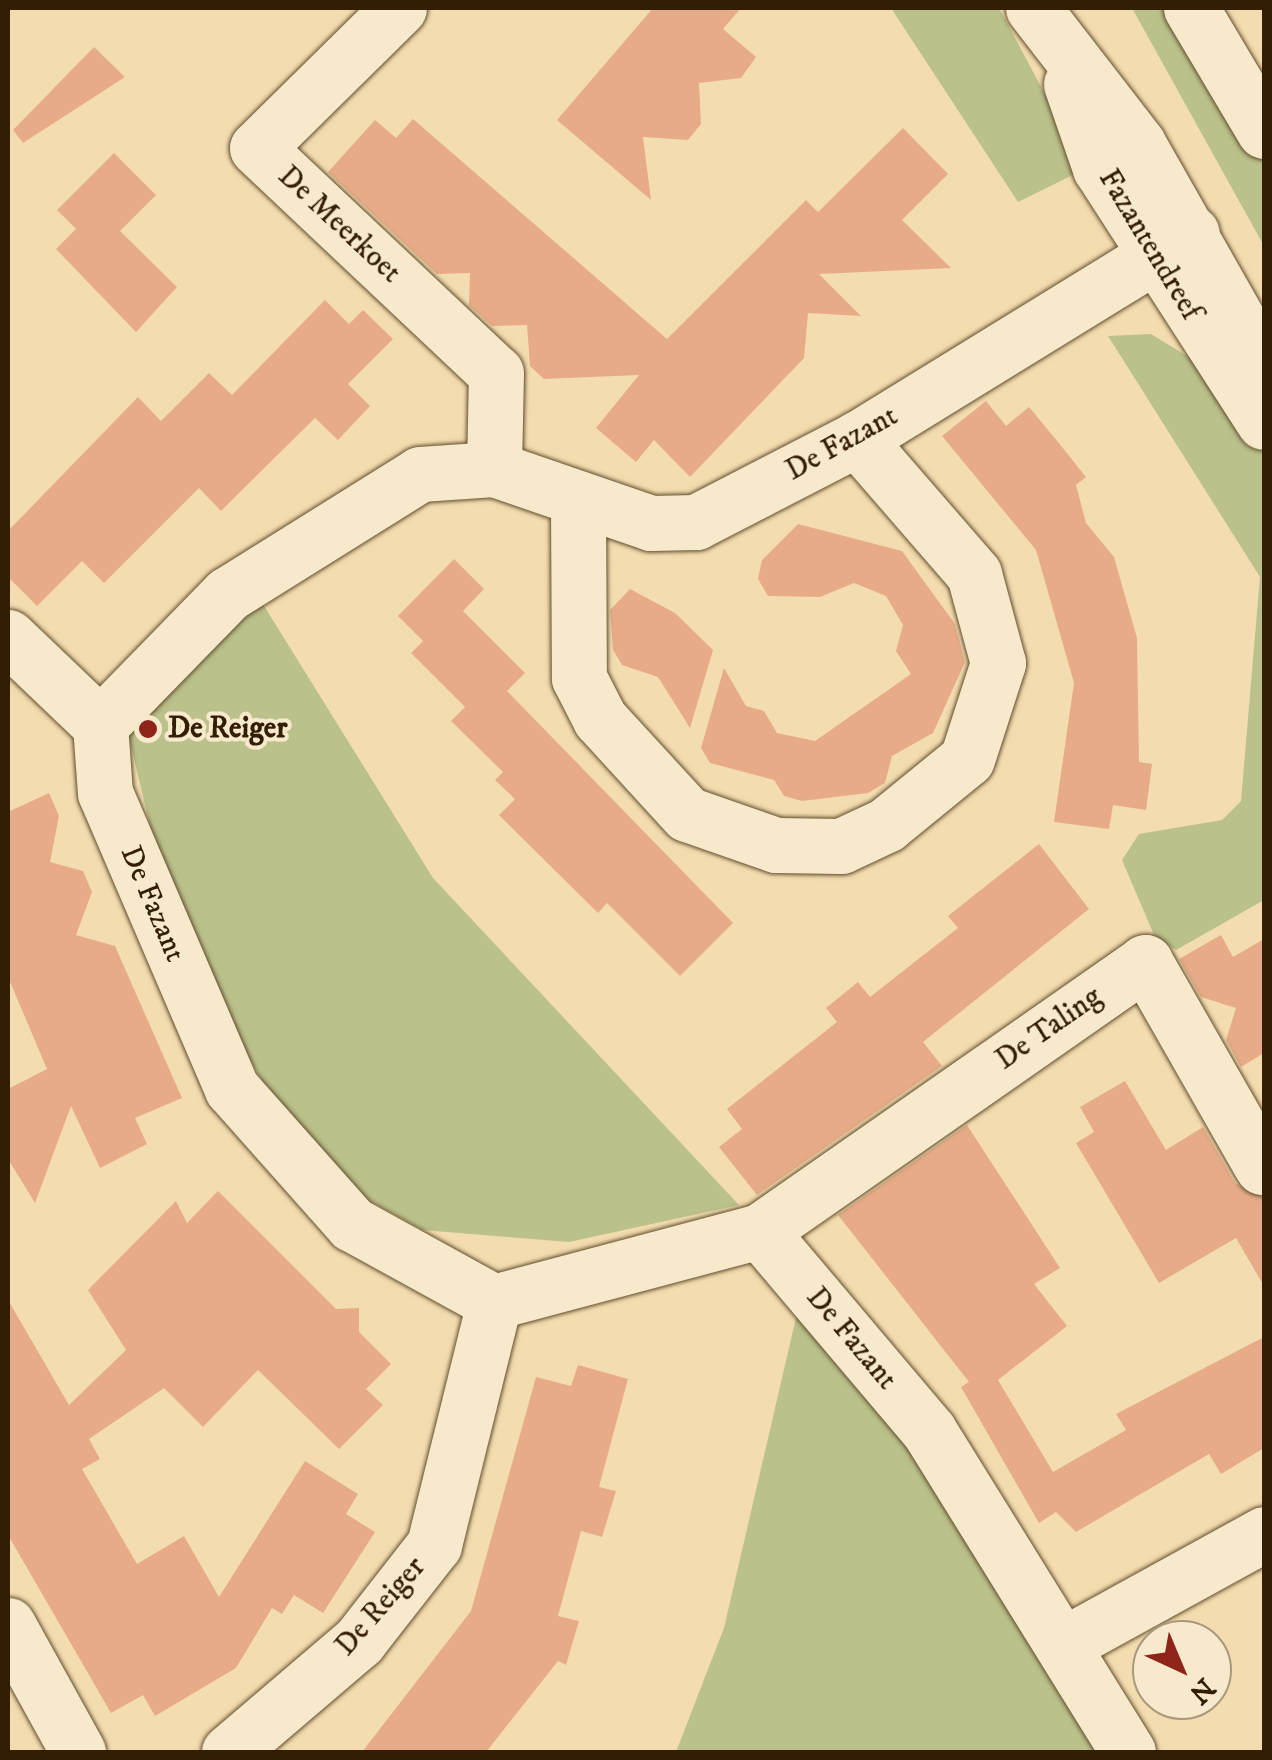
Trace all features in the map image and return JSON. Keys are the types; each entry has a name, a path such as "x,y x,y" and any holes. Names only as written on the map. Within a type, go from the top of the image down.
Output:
{"street":[{"name":"De Meerkoet","path":"399,8 257,148 496,373 494,468"},
{"path":"1191,8 1264,131"},
{"name":"Fazantendreef","path":"1046,30 1100,168 1172,243 1264,366"},
{"name":"De Fazant","path":"494,1302 352,1224 232,1089 105,793 100,725 228,594 420,474 494,468 578,503 651,523 696,522 857,439 1172,243"},
{"name":"Fazantendreef","path":"1172,243 1264,422"},
{"path":"578,503 579,678 600,719 687,814 776,845 840,846 886,825 967,759 998,664 974,574 857,439"},
{"path":"8,637 100,725"},
{"name":"De Taling","path":"760,1231 1145,962 1262,1168"},
{"name":"De Fazant","path":"760,1231 930,1431 1066,1644 1128,1752"},
{"path":"494,1302 760,1231"},
{"name":"De Reiger","path":"229,1752 359,1641 434,1545 494,1302"},
{"path":"1066,1644 1264,1534"},
{"path":"8,1626 78,1752"}],"green space":[{"path":"891,8 999,8 1085,169 1018,202"},
{"path":"1132,8 1173,8 1264,159 1264,246"},
{"path":"1151,334 1205,367 1264,447 1264,900 1176,950 1154,935 1122,860 1139,834 1222,820 1241,801 1260,577 1108,336"},
{"path":"256,593 433,878 739,1205 569,1242 423,1230 356,1193 285,1119 217,1004 159,862 127,730"},
{"path":"798,1309 961,1493 1102,1752 676,1752 724,1628"}],"building":[{"path":"653,8 741,8 723,29 756,57 741,78 699,83 701,124 688,140 643,137 651,200 557,120"},
{"path":"94,47 125,77 23,143 13,130"},
{"path":"413,119 667,339 806,200 818,212 903,128 948,174 902,220 951,268 819,274 861,316 808,313 804,358 690,477 654,440 636,462 596,428 639,375 544,379 530,366 527,325 492,326 469,305 470,273 437,274 328,172 375,120 396,138"},
{"path":"114,153 156,195 120,231 177,287 136,332 56,249 76,229 57,210"},
{"path":"325,300 349,324 363,310 393,339 348,384 370,406 338,440 315,418 221,511 199,488 104,583 82,561 37,606 8,577 8,531 138,397 161,421 209,373 232,395"},
{"path":"986,401 1006,426 1029,407 1058,442 1086,477 1076,485 1086,523 1114,557 1137,638 1139,762 1152,764 1146,810 1113,805 1109,829 1054,822 1074,683 1036,550 942,436"},
{"path":"798,524 902,551 955,624 965,662 933,733 892,756 885,783 868,793 802,801 784,796 774,780 710,763 701,748 724,668 746,706 764,711 777,733 815,741 911,674 896,651 903,625 886,596 854,583 820,597 768,596 758,579 762,560"},
{"path":"454,559 484,589 463,611 525,673 507,691 733,923 680,976 607,903 598,913 499,815 515,799 495,780 503,772 451,721 465,707 411,653 423,641 398,616"},
{"path":"630,589 675,613 713,650 690,728 658,677 622,665 613,650 610,610"},
{"path":"49,793 59,816 50,862 83,871 92,892 76,935 115,946 182,1098 135,1118 147,1144 100,1168 71,1106 35,1203 8,1159 8,1089 47,1069 8,977 8,812"},
{"path":"1039,844 1089,909 923,1042 942,1066 757,1195 719,1147 742,1129 727,1109 837,1022 826,1008 858,982 870,997 958,928 948,916"},
{"path":"1221,935 1233,957 1264,939 1264,1053 1241,1067 1226,1040 1236,1008 1201,997 1179,959"},
{"path":"1125,1081 1166,1150 1203,1127 1235,1183 1264,1198 1264,1286 1236,1238 1159,1283 1076,1143 1094,1132 1080,1107"},
{"path":"967,1125 1060,1268 1034,1284 1067,1326 998,1380 1053,1472 1126,1430 1116,1414 1264,1337 1264,1448 1221,1474 1209,1454 1076,1532 1056,1512 1039,1523 961,1387 969,1382 838,1215"},
{"path":"218,1191 336,1309 359,1308 359,1332 391,1364 366,1389 383,1405 339,1449 258,1370 203,1427 164,1388 89,1439 100,1459 82,1469 137,1564 184,1536 219,1597 305,1461 358,1494 346,1514 375,1532 323,1613 294,1595 282,1614 272,1608 236,1668 155,1716 143,1695 111,1713 8,1535 8,1300 69,1405 126,1350 88,1290 176,1201 187,1223"},
{"path":"578,1365 628,1379 599,1487 616,1491 602,1537 581,1531 558,1616 579,1621 566,1665 558,1661 486,1752 362,1752 471,1611 536,1377 571,1386"}],"place":[{"name":"De Reiger","path":"148,729"}]}
